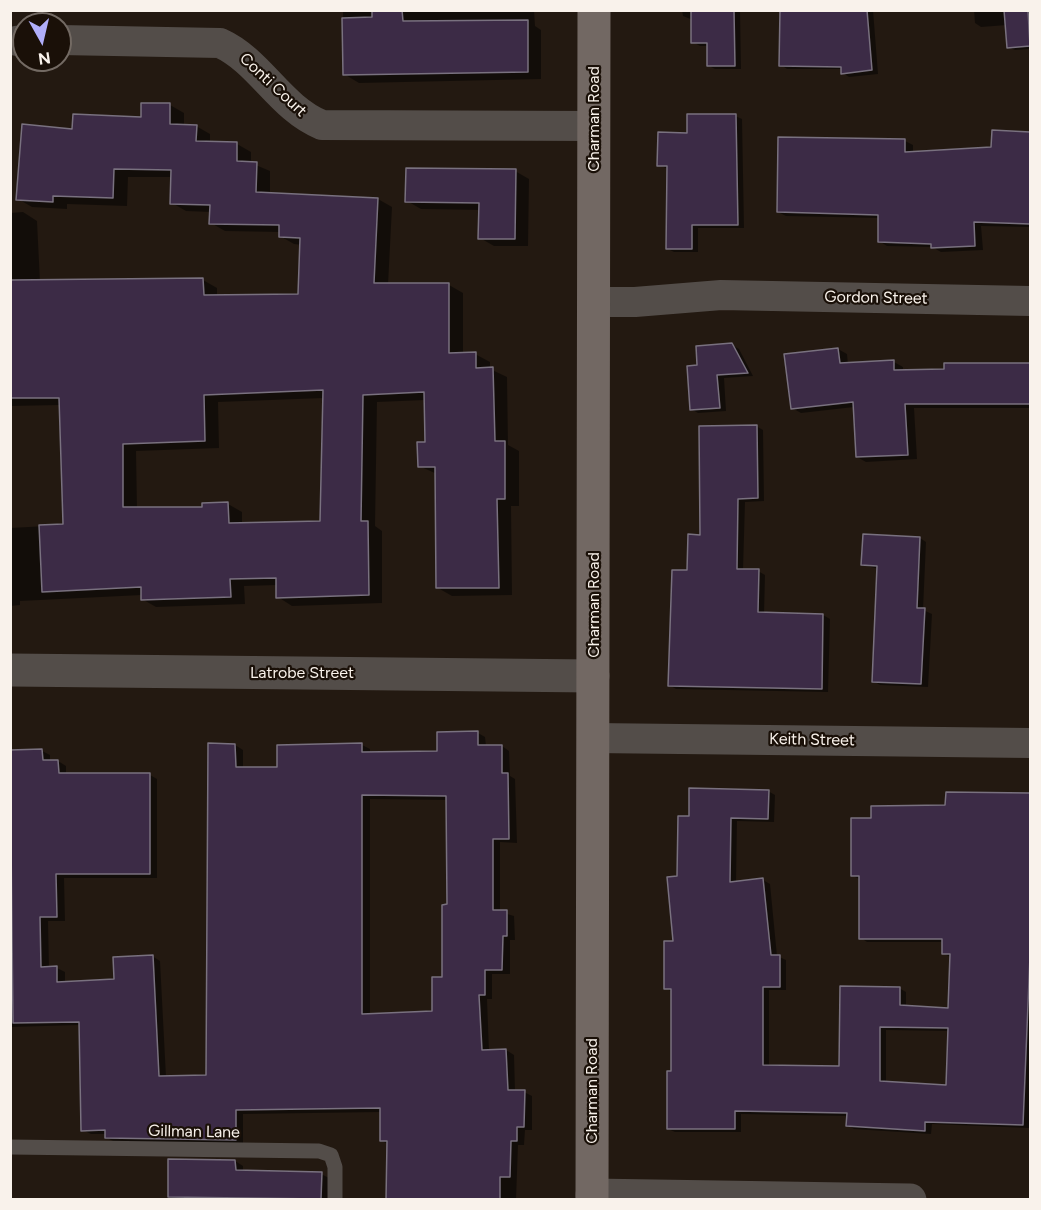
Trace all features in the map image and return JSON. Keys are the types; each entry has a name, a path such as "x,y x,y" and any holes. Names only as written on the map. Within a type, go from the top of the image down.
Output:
{"main road":[{"name":"Charman Road","path":"592,1197 594,10"}],"street":[{"name":"Conti Court","path":"72,40 220,43 237,51 295,109 308,119 322,125 594,126"},
{"name":"Gordon Street","path":"595,293 635,302 721,295 1030,301"},
{"name":"Latrobe Street","path":"10,670 593,676"},
{"name":"Keith Street","path":"593,738 1030,743"},
{"path":"592,1197 910,1200"}],"lane":[{"name":"Gillman Lane","path":"10,1148 319,1151 331,1155 335,1167 335,1200"}],"building":[{"path":"372,10 402,10 403,21 528,20 528,72 343,75 342,18 372,17"},
{"path":"691,10 734,10 735,66 707,66 707,43 691,43"},
{"path":"780,10 867,10 872,70 841,74 841,67 779,66"},
{"path":"1004,10 1028,10 1030,46 1007,48"},
{"path":"141,103 170,103 170,124 197,125 196,141 237,142 237,161 257,162 256,192 378,198 374,283 449,283 449,353 476,352 476,368 493,367 495,441 505,441 505,499 497,499 499,588 436,588 435,467 418,467 417,442 425,442 424,392 363,395 361,521 368,521 369,595 276,598 276,578 230,579 231,597 141,600 141,587 42,592 39,525 63,524 59,398 10,398 10,280 203,278 204,295 298,294 300,238 279,237 279,225 209,224 210,205 170,204 171,170 114,169 113,198 53,196 53,202 16,200 22,124 72,129 73,114 141,117","holes":["323,390 320,521 229,523 228,502 202,503 202,507 123,507 123,444 205,441 204,395"]},
{"path":"687,114 736,114 738,225 692,225 692,249 666,249 667,166 657,166 658,132 687,133"},
{"path":"992,130 1030,132 1030,224 974,222 975,246 931,248 931,244 878,242 878,215 777,212 778,137 905,139 905,152 991,147"},
{"path":"406,168 516,169 515,239 478,239 479,203 405,202"},
{"path":"732,343 748,373 717,375 720,408 690,410 687,366 697,365 696,346"},
{"path":"838,348 840,363 894,360 894,370 944,369 944,363 1030,363 1030,404 905,404 908,455 856,457 853,402 791,409 784,354"},
{"path":"757,425 758,498 738,499 737,569 759,569 758,612 823,614 822,689 668,686 672,570 687,570 688,534 700,535 699,426"},
{"path":"863,534 920,537 917,608 925,608 921,684 872,682 877,566 861,565"},
{"path":"478,731 478,745 502,745 502,773 508,773 509,839 493,839 493,910 507,910 507,936 503,936 502,970 485,970 485,995 479,995 482,1050 506,1049 508,1090 525,1090 524,1127 517,1127 517,1141 511,1141 510,1177 500,1177 500,1200 386,1200 387,1141 380,1141 380,1108 236,1110 236,1140 105,1138 105,1130 81,1131 79,1022 13,1023 10,750 42,749 43,760 58,760 59,773 150,773 150,874 56,874 57,917 40,917 41,967 57,966 57,982 114,979 113,957 153,955 159,1076 206,1075 208,743 235,744 236,767 277,767 277,745 362,743 362,752 437,751 437,732","holes":["362,795 446,796 447,904 442,905 442,977 432,977 432,1011 362,1014"]},
{"path":"689,788 769,790 768,819 731,818 730,882 763,878 771,955 780,955 780,987 763,987 763,1065 839,1066 840,986 900,987 900,1005 948,1008 950,954 942,954 942,939 859,939 859,876 851,876 851,818 871,818 871,806 945,805 946,792 1030,793 1030,956 1023,1125 925,1122 925,1131 846,1126 847,1113 735,1111 735,1129 667,1129 667,1071 671,1071 671,989 664,989 664,941 673,941 667,877 677,876 678,816 689,816","holes":["880,1027 948,1028 946,1085 880,1081"]},
{"path":"168,1159 235,1160 236,1170 322,1172 321,1199 168,1197"}]}
